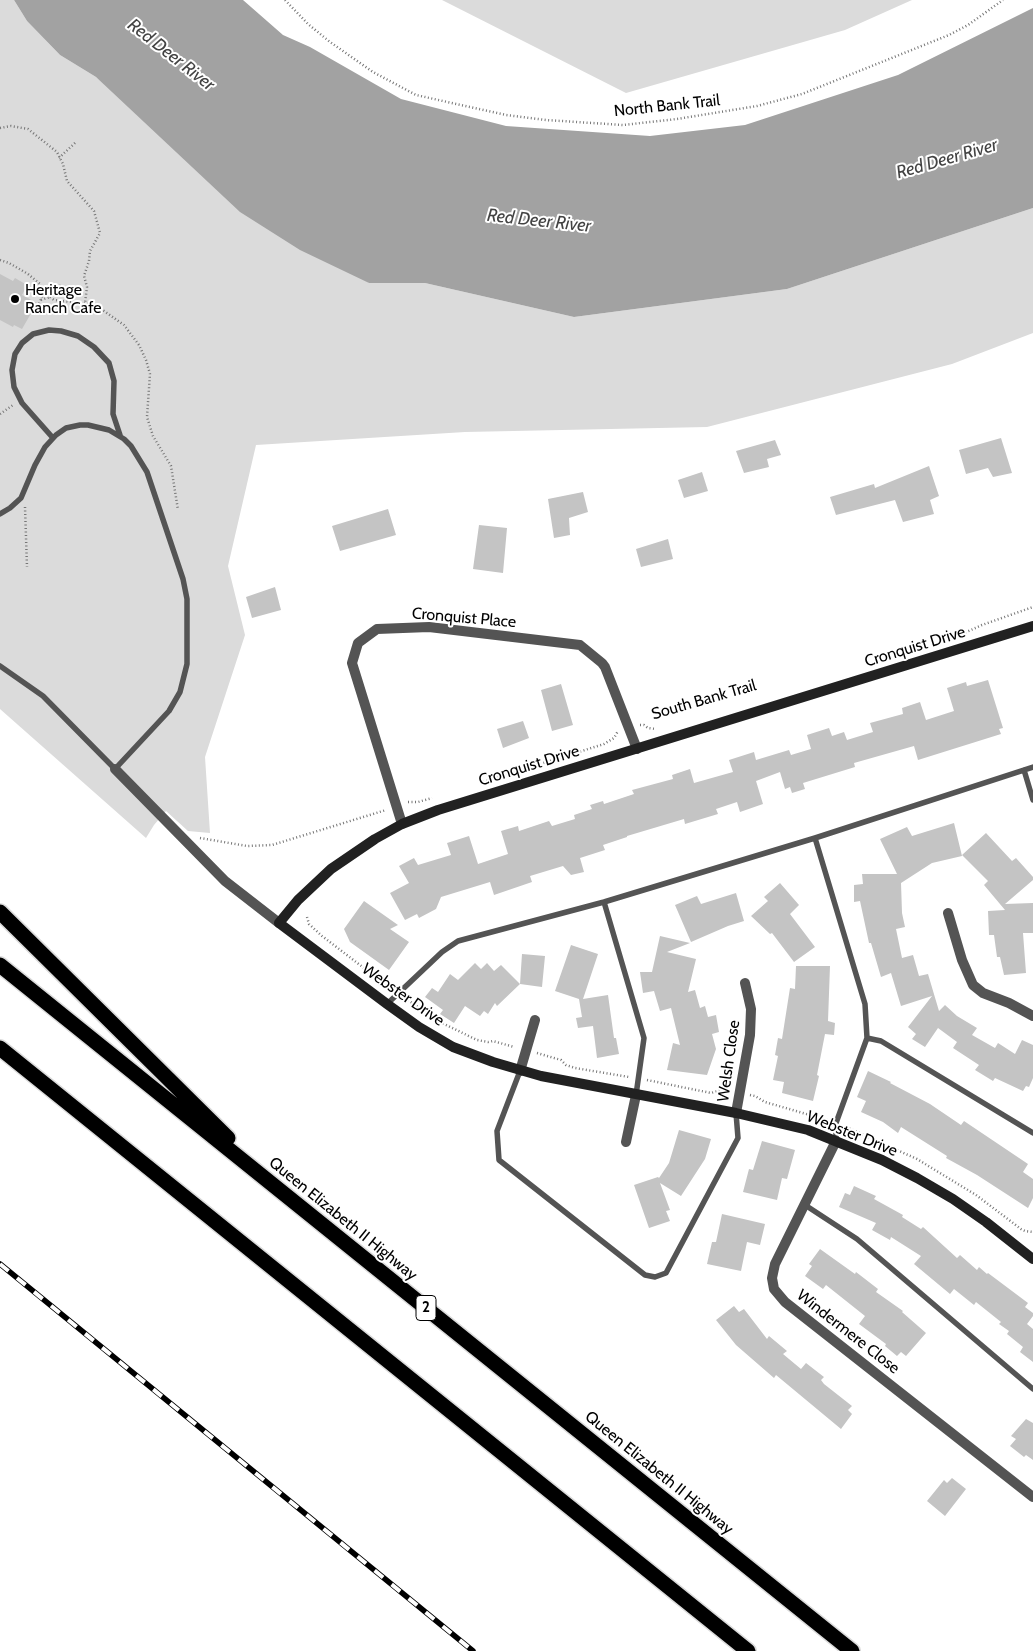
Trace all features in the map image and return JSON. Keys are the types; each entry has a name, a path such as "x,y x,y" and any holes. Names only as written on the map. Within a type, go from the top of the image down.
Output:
{"highway":[{"path":"0,912 288,1197"},
{"name":"Queen Elizabeth II Highway","path":"0,965 852,1651"},
{"path":"0,1048 748,1651"}],"street":[{"name":"Cronquist Drive","path":"279,924 298,900 331,869 374,839 402,824 438,810 1033,626"},
{"name":"Cronquist Place","path":"402,824 352,663 358,643 377,629 429,627 580,645 605,667 637,749"},
{"path":"115,769 225,882 279,924"},
{"path":"948,913 966,973 973,985 983,993 1009,1003 1033,1016"},
{"name":"Webster Drive","path":"279,924 419,1027 453,1047 520,1071 736,1113 808,1130 882,1160 953,1199 1033,1259"},
{"name":"Welsh Close","path":"736,1113 750,1035 751,1009 745,983"},
{"path":"520,1071 535,1020"},
{"path":"626,1142 636,1095"},
{"name":"Windermere Close","path":"836,1141 773,1271 774,1289 779,1296 1033,1497"}],"lane":[{"path":"53,438 20,400 14,387 12,370 15,354 22,342 33,334 48,330 61,330 75,334 94,347 106,359 111,367 114,381 113,414 120,436"},
{"path":"0,514 18,502 45,447 66,428 88,425 108,430 120,436 132,446 147,472 185,588 187,599 187,664 180,692 170,711 115,769 48,700 0,666"},
{"path":"387,1004 442,952 458,941 604,902 815,838 1033,767"},
{"path":"1024,770 1033,800"},
{"path":"815,838 865,1004 867,1038 836,1123 836,1141"},
{"path":"604,902 644,1038 636,1095"},
{"path":"867,1038 881,1041 1033,1133"},
{"path":"520,1071 497,1131 500,1160 644,1275 655,1277 666,1273 738,1138 736,1113"},
{"path":"805,1204 857,1239 1033,1389"}],"path":[{"name":"North Bank Trail","path":"285,0 308,24 330,42 373,72 416,95 506,115 546,120 623,125 678,119 758,106 802,94 949,35 968,25 1003,0"},
{"path":"0,128 11,126 28,129 57,152 63,164 67,180 93,208 100,234 90,251 90,261 84,276 87,287 85,304"},
{"path":"59,158 76,142"},
{"path":"0,260 9,263 38,281 42,292 35,314"},
{"path":"41,300 50,297 60,285"},
{"path":"50,297 54,300 85,304 104,311 120,321 133,335 143,352 150,374 146,409 147,417 153,436 171,466 178,510"},
{"path":"0,414 20,400"},
{"path":"24,493 27,567"},
{"path":"955,636 1033,606"},
{"name":"South Bank Trail","path":"630,728 644,725 648,728 658,728"},
{"path":"474,785 604,744 614,738 618,732 630,728"},
{"path":"181,836 246,846 272,845 406,803 418,802 437,796"}],"shaded area":[{"path":"0,0 14,0 27,21 60,55 96,77 369,283 425,283 574,317 787,289 1033,208 1033,333 952,364 707,427 465,432 256,445 228,566 245,635 205,757 210,833 188,831 166,811 146,838 0,709"},
{"path":"442,0 912,0 845,30 626,93"}],"water":[{"name":"Red Deer River","path":"14,0 243,0 283,35 310,47 401,99 506,126 650,136 745,125 898,75 1033,8 1033,208 787,289 574,317 425,283 369,283 300,250 240,212 96,77 60,55 27,21"}],"building":[{"name":"Heritage Ranch Cafe","path":"0,274 13,281 15,278 27,285 22,295 37,303 22,329 14,325 13,327 0,320"},
{"path":"1001,438 1012,473 993,477 988,468 966,474 959,450"},
{"path":"775,440 781,455 767,459 769,467 744,473 736,451"},
{"path":"929,466 939,496 930,500 934,514 903,522 895,500 836,515 830,497 874,484 875,488"},
{"path":"702,472 708,491 684,498 678,480"},
{"path":"583,492 588,512 569,518 570,535 554,538 548,499"},
{"path":"388,509 396,535 340,551 332,526"},
{"path":"479,525 507,528 503,573 473,569"},
{"path":"668,539 673,559 641,567 636,549"},
{"path":"275,587 281,610 252,618 246,597"},
{"path":"988,680 1003,728 999,729 1001,734 918,760 914,746 854,763 855,767 803,783 805,789 792,793 790,787 785,789 780,772 756,781 763,804 740,812 737,802 716,809 718,814 685,824 684,819 603,845 605,850 580,858 584,872 571,875 563,866 530,876 532,882 494,895 490,882 441,897 436,909 419,918 417,914 405,920 390,893 409,883 399,866 414,858 418,865 451,855 447,843 469,836 478,864 508,854 501,831 518,826 519,831 549,821 552,826 575,819 574,815 592,809 590,805 603,801 604,804 634,794 632,790 673,779 672,775 690,769 694,783 733,772 729,760 754,752 756,760 789,750 791,755 811,749 807,735 829,728 832,736 844,732 847,740 873,732 870,723 903,714 902,708 920,702 926,720 954,711 947,688 966,682 967,686"},
{"path":"561,684 573,725 552,731 541,690"},
{"path":"523,721 529,738 503,748 497,729"},
{"path":"954,823 962,856 932,863 901,883 902,913 905,927 896,929 902,958 913,955 919,976 928,974 939,1011 945,1005 957,1016 977,1028 972,1035 995,1048 998,1043 1015,1054 1022,1040 1033,1045 1033,1078 1029,1087 1026,1086 1023,1091 995,1078 993,1081 975,1070 979,1065 953,1048 957,1042 938,1028 925,1047 912,1039 916,1034 908,1027 932,996 901,1006 891,973 881,977 871,943 869,943 860,901 854,902 854,885 863,884 862,874 897,874 880,839 907,827 912,836"},
{"path":"986,833 1012,861 1016,858 1033,877 1033,880 1005,904 1033,903 1033,933 1023,933 1026,973 1004,975 1000,957 997,957 994,935 989,935 988,911 1005,910 984,885 988,881 962,855"},
{"path":"780,883 799,905 790,914 815,947 794,962 772,933 770,934 751,916 768,901 764,897"},
{"path":"736,893 744,921 691,942 675,905 697,896 701,904"},
{"path":"364,901 398,925 390,929 409,942 389,970 350,942 344,929"},
{"path":"660,936 690,943 667,952 696,959 688,992 695,990 700,1008 705,1006 708,1017 716,1015 719,1032 712,1034 716,1049 707,1075 667,1070 673,1043 680,1045 671,1008 660,1011 654,991 643,993 640,972 652,972"},
{"path":"571,945 598,954 583,999 608,995 614,1038 616,1038 619,1054 597,1058 593,1026 578,1028 576,1018 582,1017 579,999 555,991"},
{"path":"522,954 545,956 542,987 520,984"},
{"path":"475,963 481,969 487,963 494,971 501,965 520,984 497,1006 495,1003 488,1014 484,1011 480,1016 465,1006 454,1023 440,1014 443,1010 425,997 432,988 438,992 450,974 458,980"},
{"path":"796,966 830,966 828,1021 835,1023 834,1035 825,1034 813,1101 782,1093 784,1082 773,1080 778,1056 775,1055 778,1038 782,1039 790,988 795,989"},
{"path":"868,1071 930,1104 961,1125 964,1121 1028,1164 1023,1172 1033,1179 1033,1198 1028,1208 977,1175 946,1158 947,1156 901,1127 898,1133 883,1122 861,1112 866,1101 857,1097"},
{"path":"679,1130 711,1139 705,1159 681,1196 660,1183 670,1210 666,1211 670,1221 649,1228 634,1185 659,1178 669,1163"},
{"path":"762,1141 795,1150 787,1179 782,1178 777,1200 743,1192 749,1169 753,1170"},
{"path":"854,1186 876,1196 874,1199 903,1215 902,1217 921,1229 923,1227 957,1258 960,1255 977,1270 979,1267 1028,1303 1025,1307 1033,1313 1027,1324 1033,1329 1033,1362 1020,1352 1023,1347 1007,1334 1009,1331 999,1324 1001,1322 976,1302 974,1305 954,1289 950,1294 914,1264 921,1256 891,1237 890,1240 872,1230 876,1223 839,1207 845,1193 850,1195"},
{"path":"722,1214 765,1224 760,1245 747,1242 741,1271 707,1264 712,1242 716,1242"},
{"path":"820,1249 855,1274 856,1272 878,1289 876,1292 903,1311 926,1333 906,1356 901,1352 897,1356 885,1346 886,1344 859,1324 865,1316 826,1285 823,1289 805,1276 812,1266 809,1264"},
{"path":"734,1306 739,1312 744,1309 767,1339 769,1336 787,1351 783,1354 801,1369 806,1363 824,1377 821,1380 824,1384 852,1406 848,1410 852,1414 841,1429 776,1375 774,1378 736,1345 716,1320"},
{"path":"1026,1419 1033,1423 1033,1460 1026,1455 1024,1457 1010,1446 1016,1439 1011,1436"},
{"path":"952,1478 966,1489 945,1516 927,1501 944,1480 947,1483"}],"railway":[{"path":"0,1264 473,1651"}],"place":[{"name":"Heritage Ranch Cafe","path":"15,299"}]}
